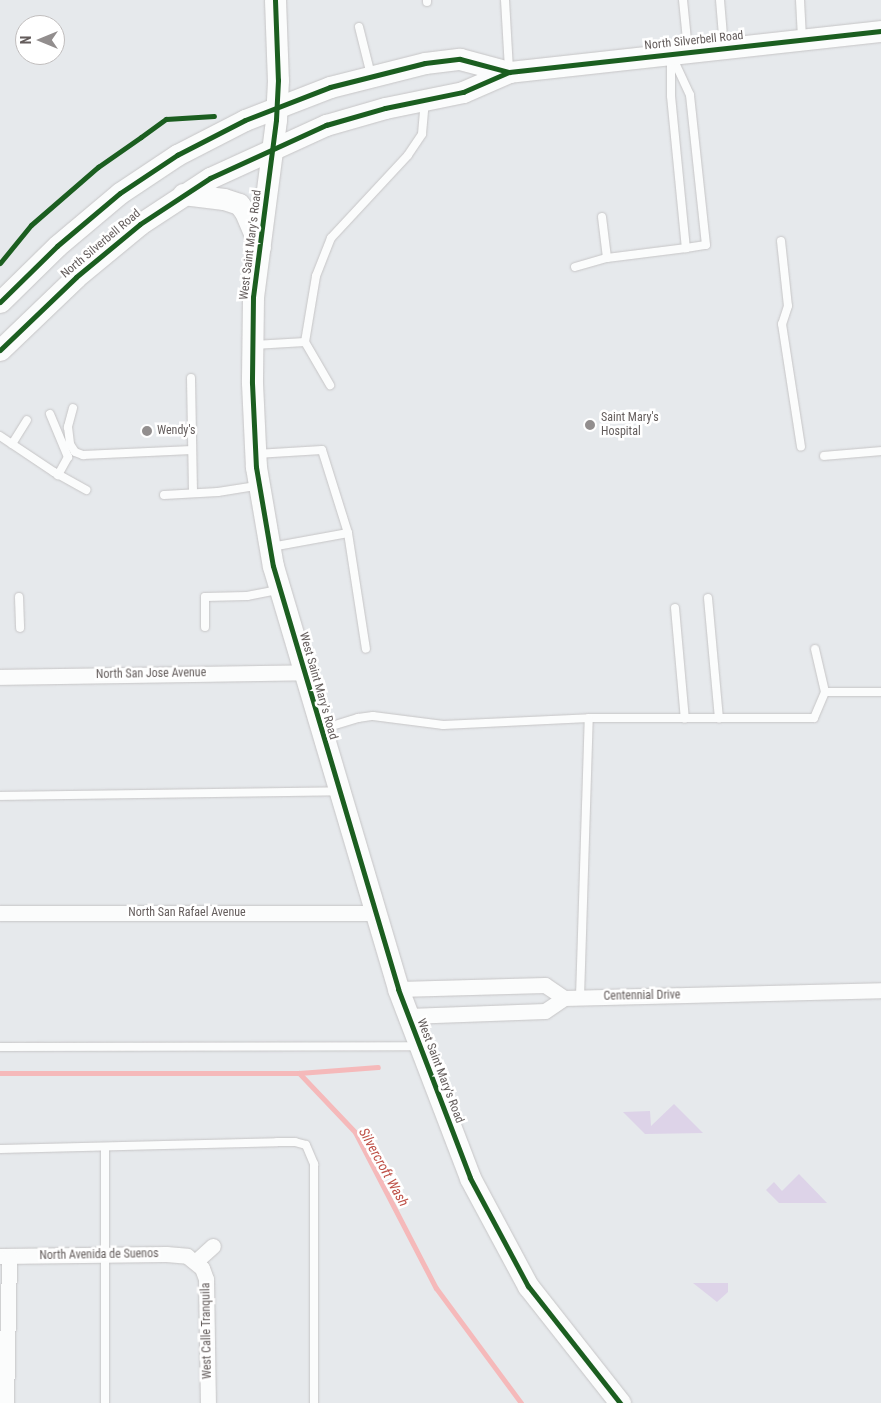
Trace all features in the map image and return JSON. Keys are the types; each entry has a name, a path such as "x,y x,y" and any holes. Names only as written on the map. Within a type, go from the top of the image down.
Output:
{"main road":[{"name":"West Saint Mary's Road","path":"275,0 278,80 273,148 253,297 252,346 256,454 269,547 302,672 398,989 470,1178 528,1286 620,1403"},
{"name":"North Silverbell Road","path":"0,350 76,277 140,224 183,194 210,178 326,125 425,99 463,92 509,72 881,32"},
{"name":"North Silverbell Road","path":"0,302 57,246 120,194 177,155 233,125 276,106 330,87 371,75 425,63 460,59 509,72"},
{"path":"183,194 239,204 245,212 260,247"}],"street":[{"name":"North San Jose Avenue","path":"0,677 302,672"},
{"name":"North San Rafael Avenue","path":"0,913 374,913"},
{"path":"398,989 545,985 564,998"},
{"name":"Centennial Drive","path":"408,1016 545,1011 564,998 580,997 881,990"},
{"path":"195,1262 213,1246"},
{"name":"North Avenida de Suenos","path":"5,1256 178,1254 187,1256 195,1262"},
{"path":"5,1256 6,1403"},
{"name":"West Calle Tranquila","path":"195,1262 202,1268 206,1279 208,1295 208,1403"}],"lane":[{"path":"505,0 509,72"},
{"path":"683,0 680,53 670,96 686,248"},
{"path":"720,0 724,48"},
{"path":"800,0 802,40"},
{"path":"359,27 371,75"},
{"path":"575,268 607,258 706,245 690,94 680,53"},
{"path":"330,385 305,342 316,276 331,238 408,155 422,134 425,99"},
{"path":"602,217 607,258"},
{"path":"781,241 788,306 782,324 801,447"},
{"path":"252,346 305,342"},
{"path":"191,378 193,493"},
{"path":"72,408 68,427 70,444 75,452 82,455 192,450"},
{"path":"50,414 68,457 58,475"},
{"path":"12,444 27,420"},
{"path":"0,436 58,475 86,490"},
{"path":"256,454 322,450 348,533 366,649"},
{"path":"824,456 881,451"},
{"path":"164,494 218,492 259,486"},
{"path":"269,547 348,533"},
{"path":"205,627 205,597 248,596 280,590"},
{"path":"19,597 20,628"},
{"path":"708,598 718,719"},
{"path":"675,608 686,719"},
{"path":"320,730 358,718 373,716 443,725 590,718 814,718 825,692 815,649"},
{"path":"825,692 881,692"},
{"path":"580,997 590,718"},
{"path":"0,796 338,791"},
{"path":"0,1047 419,1046"},
{"path":"0,1149 277,1142 295,1142 306,1145 314,1164 314,1403"},
{"path":"105,1147 105,1403"}],"shaded area":[{"path":"674,1104 703,1133 645,1134 623,1112 650,1111 651,1126"},
{"path":"799,1174 827,1203 779,1203 766,1190 774,1182 782,1191"},
{"path":"693,1283 728,1283 728,1292 717,1302"}],"waterway":[{"path":"299,1073 378,1067"},
{"name":"Silvercroft Wash","path":"0,1073 299,1073 355,1132 436,1288 521,1403"}],"cycle path":[{"path":"275,0 278,80 276,120 253,297 252,383 256,467 273,566 398,989 470,1178 528,1286 620,1403"},
{"path":"0,350 76,277 140,224 210,178 326,125 385,108 463,92 509,72 881,31"},
{"path":"0,302 57,246 120,193 177,155 245,120 330,87 425,63 460,59 509,72"},
{"path":"0,263 31,225 98,167 166,119 214,116"}],"place":[{"name":"Saint Mary's Hospital","path":"590,425"},
{"name":"Wendy's","path":"147,431"}]}
